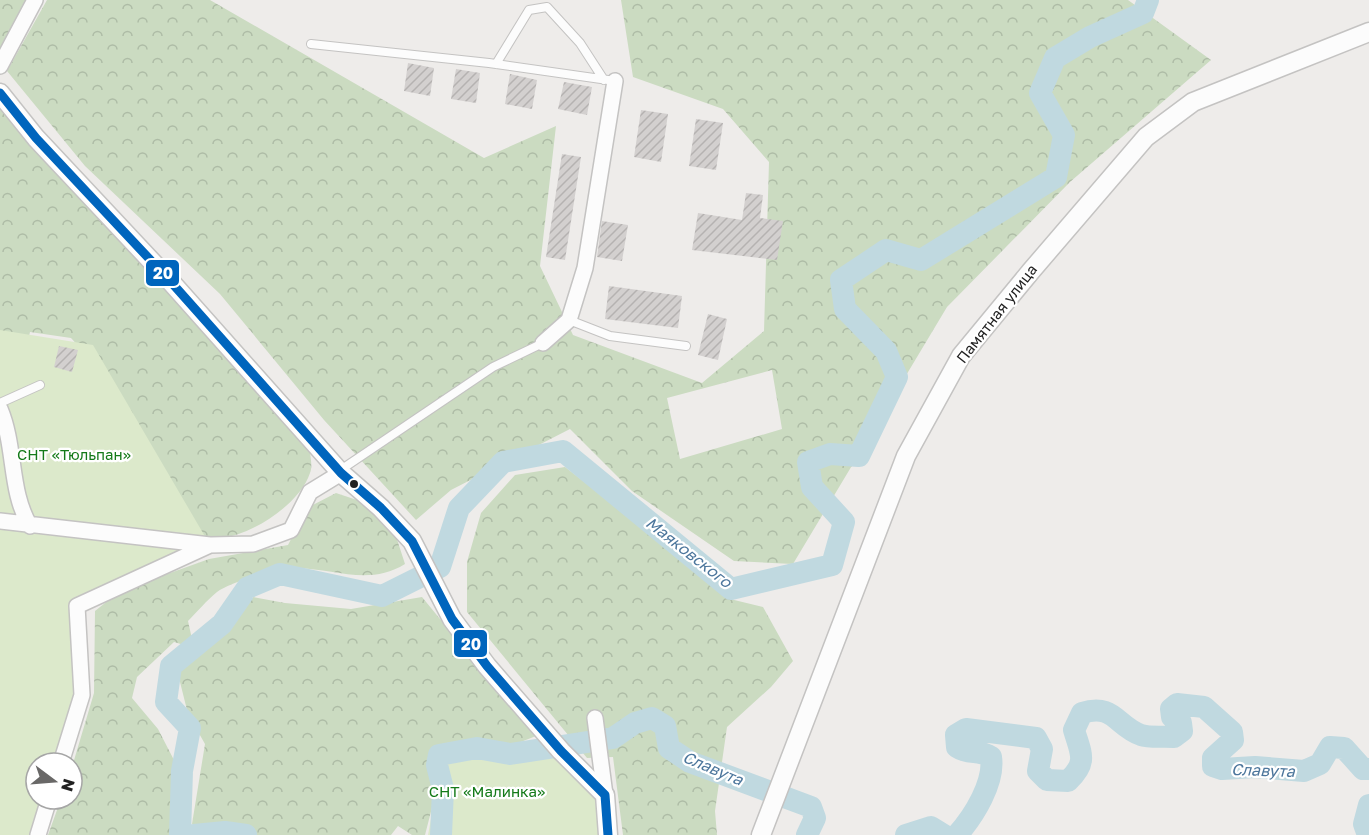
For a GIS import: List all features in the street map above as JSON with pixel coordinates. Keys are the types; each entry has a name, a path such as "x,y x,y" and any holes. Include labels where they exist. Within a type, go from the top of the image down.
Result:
{"street":[{"path":"0,66 35,0"},
{"name":"Памятная улица","path":"761,835 906,456 961,357 1030,270 1146,137 1193,102 1369,32"},
{"path":"543,343 570,320 585,268 609,80"},
{"path":"0,93 36,138 177,289 340,472 381,508 412,541 453,619 533,721 604,795"},
{"path":"0,409 9,431 13,468 23,514 30,526"},
{"path":"0,521 210,544 254,544 291,530 310,492 340,472"},
{"path":"65,751 82,695 77,606 210,544"},
{"path":"595,718 608,835"},
{"path":"38,835 45,811"}],"lane":[{"path":"496,64 529,10 547,7 580,43 609,80"},
{"path":"311,44 496,64 609,80"},
{"path":"570,320 610,336 686,346"},
{"path":"340,472 493,367 543,343"},
{"path":"0,403 40,385"}],"green space":[{"path":"0,0 29,0 0,52"},
{"path":"47,0 210,0 484,158 556,126 540,266 573,335 702,383 764,331 769,162 723,109 633,77 621,0 1128,0 1211,60 1070,182 947,307 793,564 734,561 632,491 570,429 451,490 416,520 324,420 220,294 85,166 7,71","holes":["772,370 782,429 680,459 667,398"]},
{"path":"0,107 194,318 310,450 311,470 305,485 285,507 273,516 259,525 232,536 187,537 81,349 71,338 30,332 17,387 0,392"},
{"name":"СНТ «Тюльпан»","path":"0,330 93,345 210,545 77,606 82,695 65,751 24,751 24,811 45,811 38,835 0,835"},
{"path":"565,467 638,523 726,598 763,607 793,661 771,687 727,727 715,811 717,835 623,835 613,757 587,758 467,612 467,562 481,513 515,475"},
{"path":"336,493 369,504 394,530 405,564 392,571 365,575 289,569 244,580 217,592 188,621 192,639 184,645 174,642 137,677 132,698 158,729 176,764 171,835 48,835 57,811 84,811 84,751 77,751 94,693 95,611 120,591 209,559 288,545 307,508"},
{"path":"253,597 285,603 351,609 422,597 536,736 513,745 453,747 431,757 436,792 425,835 412,835 398,826 391,835 253,835 226,827 192,824 205,744 188,714 177,670 215,643"},
{"name":"СНТ «Малинка»","path":"477,748 561,751 605,795 608,835 428,835 439,776 439,755"}],"building":[{"path":"408,63 434,68 430,96 404,91"},
{"path":"456,69 480,73 476,103 451,99"},
{"path":"510,74 537,80 532,109 505,104"},
{"path":"564,82 592,87 587,115 558,109"},
{"path":"641,110 668,114 661,162 634,157"},
{"path":"696,119 723,123 716,170 689,166"},
{"path":"562,154 581,157 565,260 546,257"},
{"path":"746,193 763,195 760,218 783,221 777,260 692,250 698,213 742,220"},
{"path":"602,221 628,225 622,261 597,257"},
{"path":"609,286 682,296 678,328 605,319"},
{"path":"708,314 727,319 718,360 698,355"},
{"path":"59,346 78,350 72,372 54,367"}],"waterway":[{"name":"Маяковского","path":"180,835 182,771 190,728 166,702 171,666 222,624 247,588 280,574 382,596 440,567 459,508 503,462 563,451 731,589 832,565 844,522 812,487 808,462 830,454 859,456 897,377 886,351 845,309 841,280 886,250 921,260 1056,177 1064,135 1040,93 1055,58 1090,37 1143,13 1148,0"},
{"name":"Славута","path":"957,835 982,798 990,777 991,767 991,757 957,747 956,735 966,729 1036,738 1042,749 1038,771 1047,780 1068,781 1081,763 1074,730 1082,713 1101,711 1108,713 1141,735 1174,737 1182,731 1181,723 1172,717 1171,709 1177,704 1204,707 1232,732 1233,740 1213,758 1213,766 1222,769 1255,767 1304,771 1320,764 1330,747 1344,748 1363,769 1369,769"},
{"name":"Славута","path":"441,835 443,789 437,765 439,755 477,748 510,754 613,738 635,723 652,718 665,726 669,748 690,762 811,807 815,818 807,835"},
{"name":"Славута","path":"1368,835 1364,824 1369,805"},
{"name":"Славута","path":"906,835 931,827 944,835"},
{"name":"Славута","path":"194,835 225,832 246,835"}],"transit line":[{"name":"20","path":"0,93 36,138 171,282 341,473 381,508 412,541 452,619 487,666 561,751 605,795 608,835"}]}
